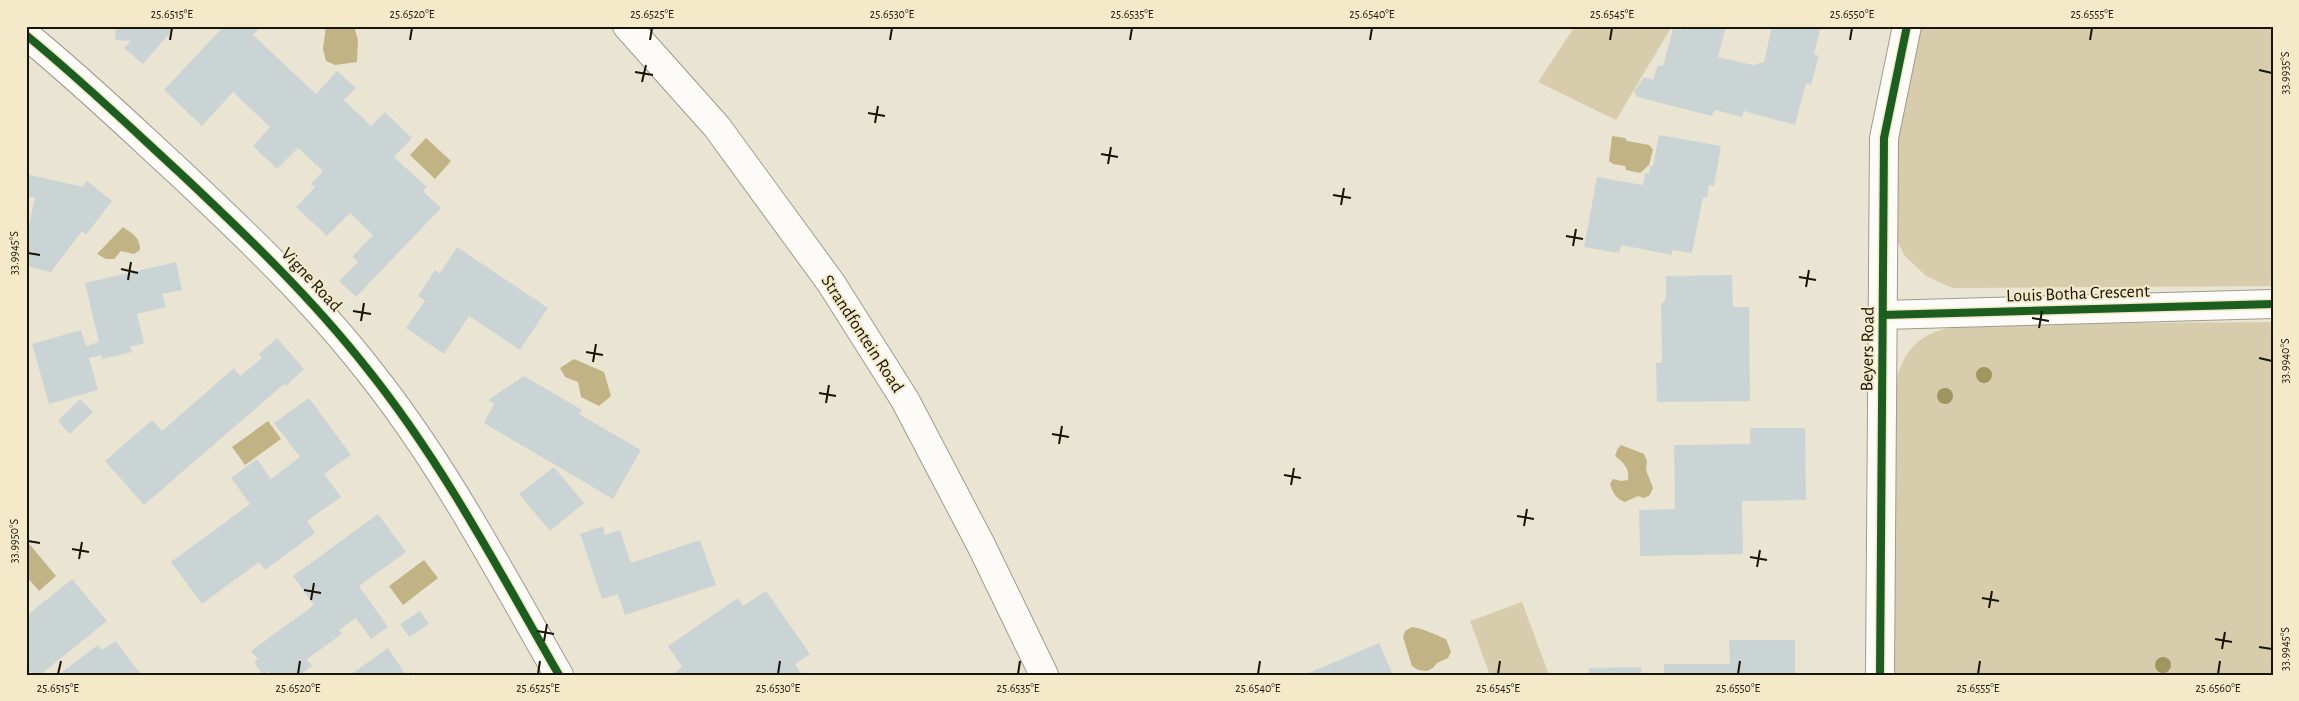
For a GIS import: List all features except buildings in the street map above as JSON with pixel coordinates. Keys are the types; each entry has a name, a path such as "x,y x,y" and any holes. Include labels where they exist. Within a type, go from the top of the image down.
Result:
{"street":[{"name":"Strandfontein Road","path":"627,26 717,128 831,284 905,400 981,545 1044,675"},
{"name":"Beyers Road","path":"1880,675 1884,138 1907,26"},
{"name":"Vigne Road","path":"26,35 71,72 265,254 323,314 371,372 447,479 558,675"},
{"name":"Louis Botha Crescent","path":"1883,315 2273,304"}],"shaded area":[{"path":"326,26 354,26 358,40 357,62 335,65 326,61 323,49"},
{"path":"1575,26 1672,26 1616,120 1538,82"},
{"path":"1920,26 2273,26 2273,286 1952,288 1926,276 1904,255 1884,213 1892,143"},
{"path":"1612,136 1649,145 1653,150 1649,165 1640,173 1626,170 1625,166 1613,164 1609,161"},
{"path":"426,138 451,161 435,179 410,155"},
{"path":"123,227 137,239 140,250 134,254 121,251 114,259 106,259 97,254"},
{"path":"2273,322 2273,675 1895,675 1893,400 1901,365 1908,352 1917,342 1942,330 1977,324"},
{"path":"574,359 604,372 611,396 599,406 581,397 578,382 565,377 560,368"},
{"path":"268,421 281,439 245,465 232,447"},
{"path":"1621,445 1644,454 1647,461 1646,470 1653,488 1650,495 1644,498 1638,496 1625,502 1614,493 1610,484 1613,479 1628,480 1626,467 1615,456"},
{"path":"26,540 56,576 39,591 26,576"},
{"path":"424,560 438,578 403,605 389,586"},
{"path":"1522,602 1549,675 1490,675 1470,621"},
{"path":"1412,627 1446,639 1451,652 1448,658 1437,663 1427,671 1418,670 1412,666 1403,637 1405,631"}],"cycle path":[{"path":"1880,675 1884,138 1907,26"},
{"path":"26,35 104,103 230,220 302,293 347,344 396,407 446,481 470,519 559,675"},
{"path":"1883,315 2273,304"}]}
